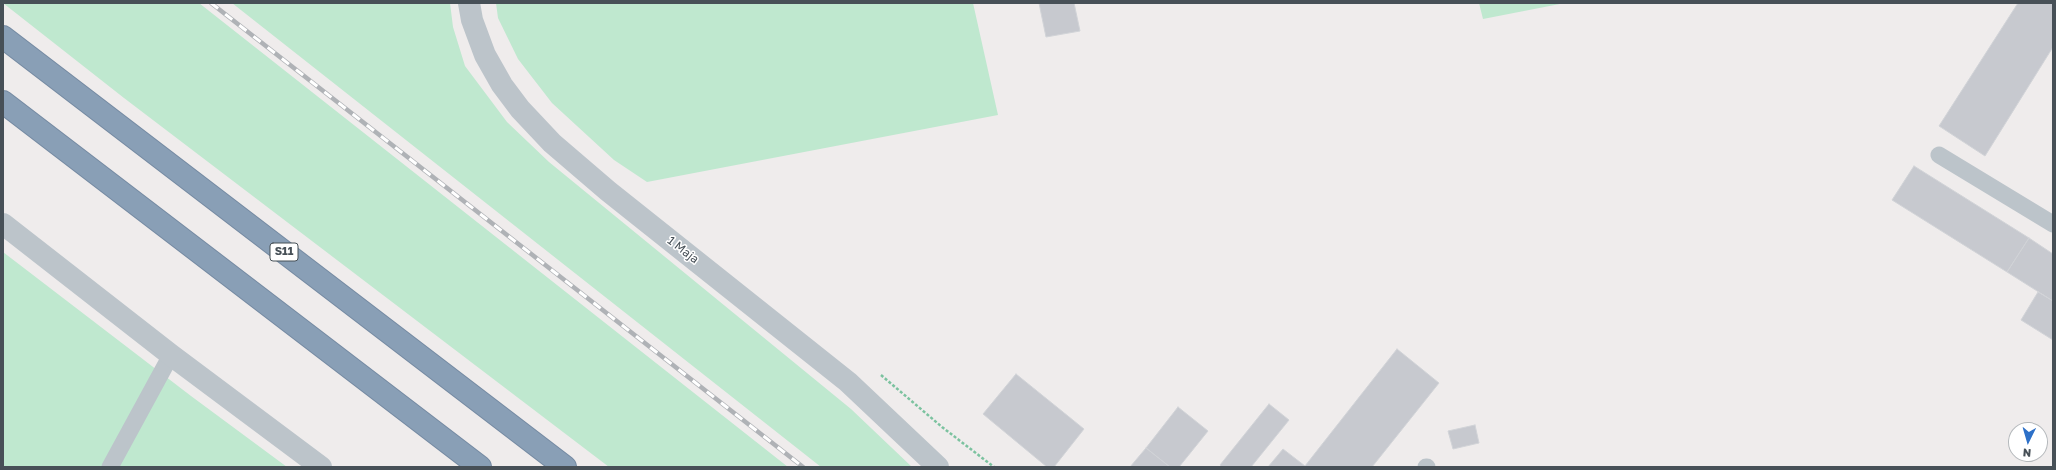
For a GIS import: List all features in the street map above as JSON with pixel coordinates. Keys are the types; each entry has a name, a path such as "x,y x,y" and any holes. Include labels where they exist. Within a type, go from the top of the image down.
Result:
{"highway":[{"name":"S11","path":"3,37 565,467"},
{"path":"3,102 480,467"}],"street":[{"name":"1 Maja","path":"469,3 472,20 485,55 502,85 520,109 552,143 608,191 848,382 938,467"},
{"path":"3,224 171,355 321,467"}],"lane":[{"path":"1939,156 2053,224"},
{"path":"110,467 171,355"}],"path":[{"path":"876,371 994,467"}],"green space":[{"path":"3,3 199,3 788,467 609,467 124,98"},
{"path":"232,3 450,3 453,27 465,66 507,122 549,162 851,409 912,467 821,467"},
{"path":"496,3 973,3 998,115 647,182 614,160 552,103 518,59 498,18"},
{"path":"1479,3 1565,3 1483,19"},
{"path":"3,252 191,396 287,467 3,467"}],"building":[{"path":"1039,3 1074,3 1080,31 1046,37"},
{"path":"2018,3 2053,3 2053,47 1985,156 1939,126"},
{"path":"1914,166 2029,238 2007,272 1892,200"},
{"path":"2029,238 2053,254 2053,301 2007,272"},
{"path":"2038,292 2053,301 2053,340 2021,320"},
{"path":"1397,349 1439,383 1372,467 1268,467 1283,449 1305,466"},
{"path":"1016,374 1084,429 1054,467 1047,467 983,414"},
{"path":"1269,404 1289,420 1251,467 1222,467 1220,465"},
{"path":"1178,407 1208,431 1179,467 1170,467 1146,448"},
{"path":"1475,425 1479,443 1453,449 1448,431"},
{"path":"1146,448 1170,467 1130,467"}],"railway":[{"path":"211,3 803,467"}]}
